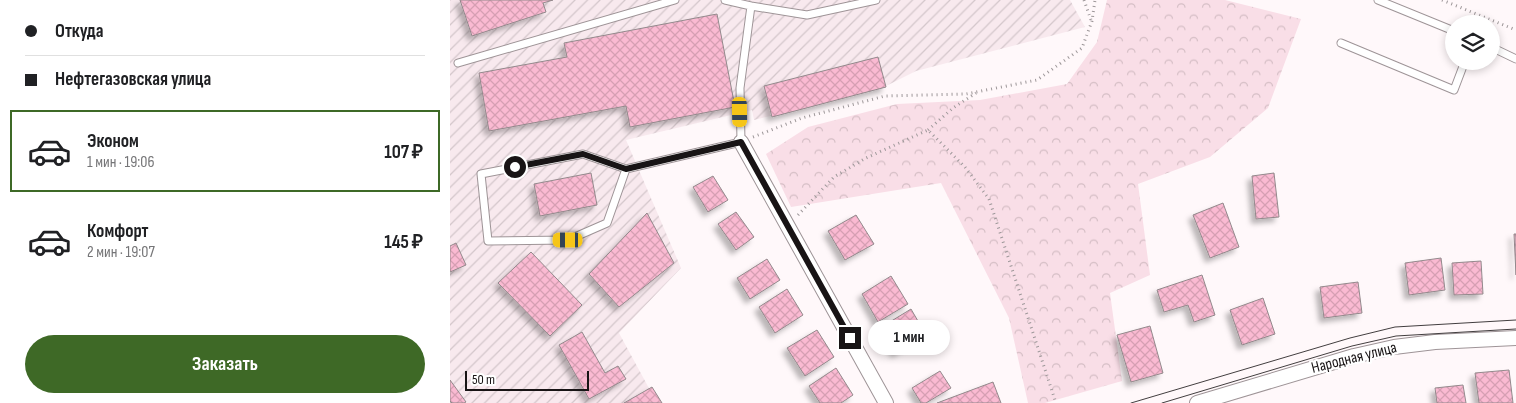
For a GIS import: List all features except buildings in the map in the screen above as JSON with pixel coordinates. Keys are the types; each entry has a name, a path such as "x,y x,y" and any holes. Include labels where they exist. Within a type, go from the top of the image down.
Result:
{"street":[{"path":"741,142 886,403"},
{"name":"Народная улица","path":"1197,403 1394,347 1436,342 1516,338"}],"lane":[{"path":"458,63 675,0"},
{"path":"726,0 807,15 876,0"},
{"path":"1378,0 1445,27"},
{"path":"626,169 607,223 568,240 488,241 481,174 583,154 626,169 741,142 740,88 751,6"},
{"path":"1341,43 1454,90 1462,70"},
{"path":"1500,51 1516,58"}],"path":[{"path":"1084,0 1092,21"},
{"path":"741,142 802,118 884,96 924,96 979,91 1037,80 1082,48 1092,21 1095,0"},
{"path":"1442,0 1516,30"},
{"path":"788,226 834,177 866,158 928,130 953,108 979,91"},
{"path":"928,130 965,167 989,199 1056,403"}],"shaded area":[{"path":"450,0 1070,0 1085,27 916,71 880,89 754,120 752,110 626,140 681,268 619,333 657,403 450,403"}],"green space":[{"path":"1107,0 1225,0 1301,19 1268,108 1210,157 1138,184 1150,275 1110,293 1122,381 1045,403 1028,403 1009,318 941,183 791,207 766,154 808,127 897,104 980,100 1067,84 1097,42"}],"tram line":[{"path":"1131,403 1350,338 1395,327 1516,320"},
{"path":"1162,403 1352,346 1396,336 1516,329"}],"route":[{"path":"515,167 583,154 626,169 741,142 850,338"}]}
